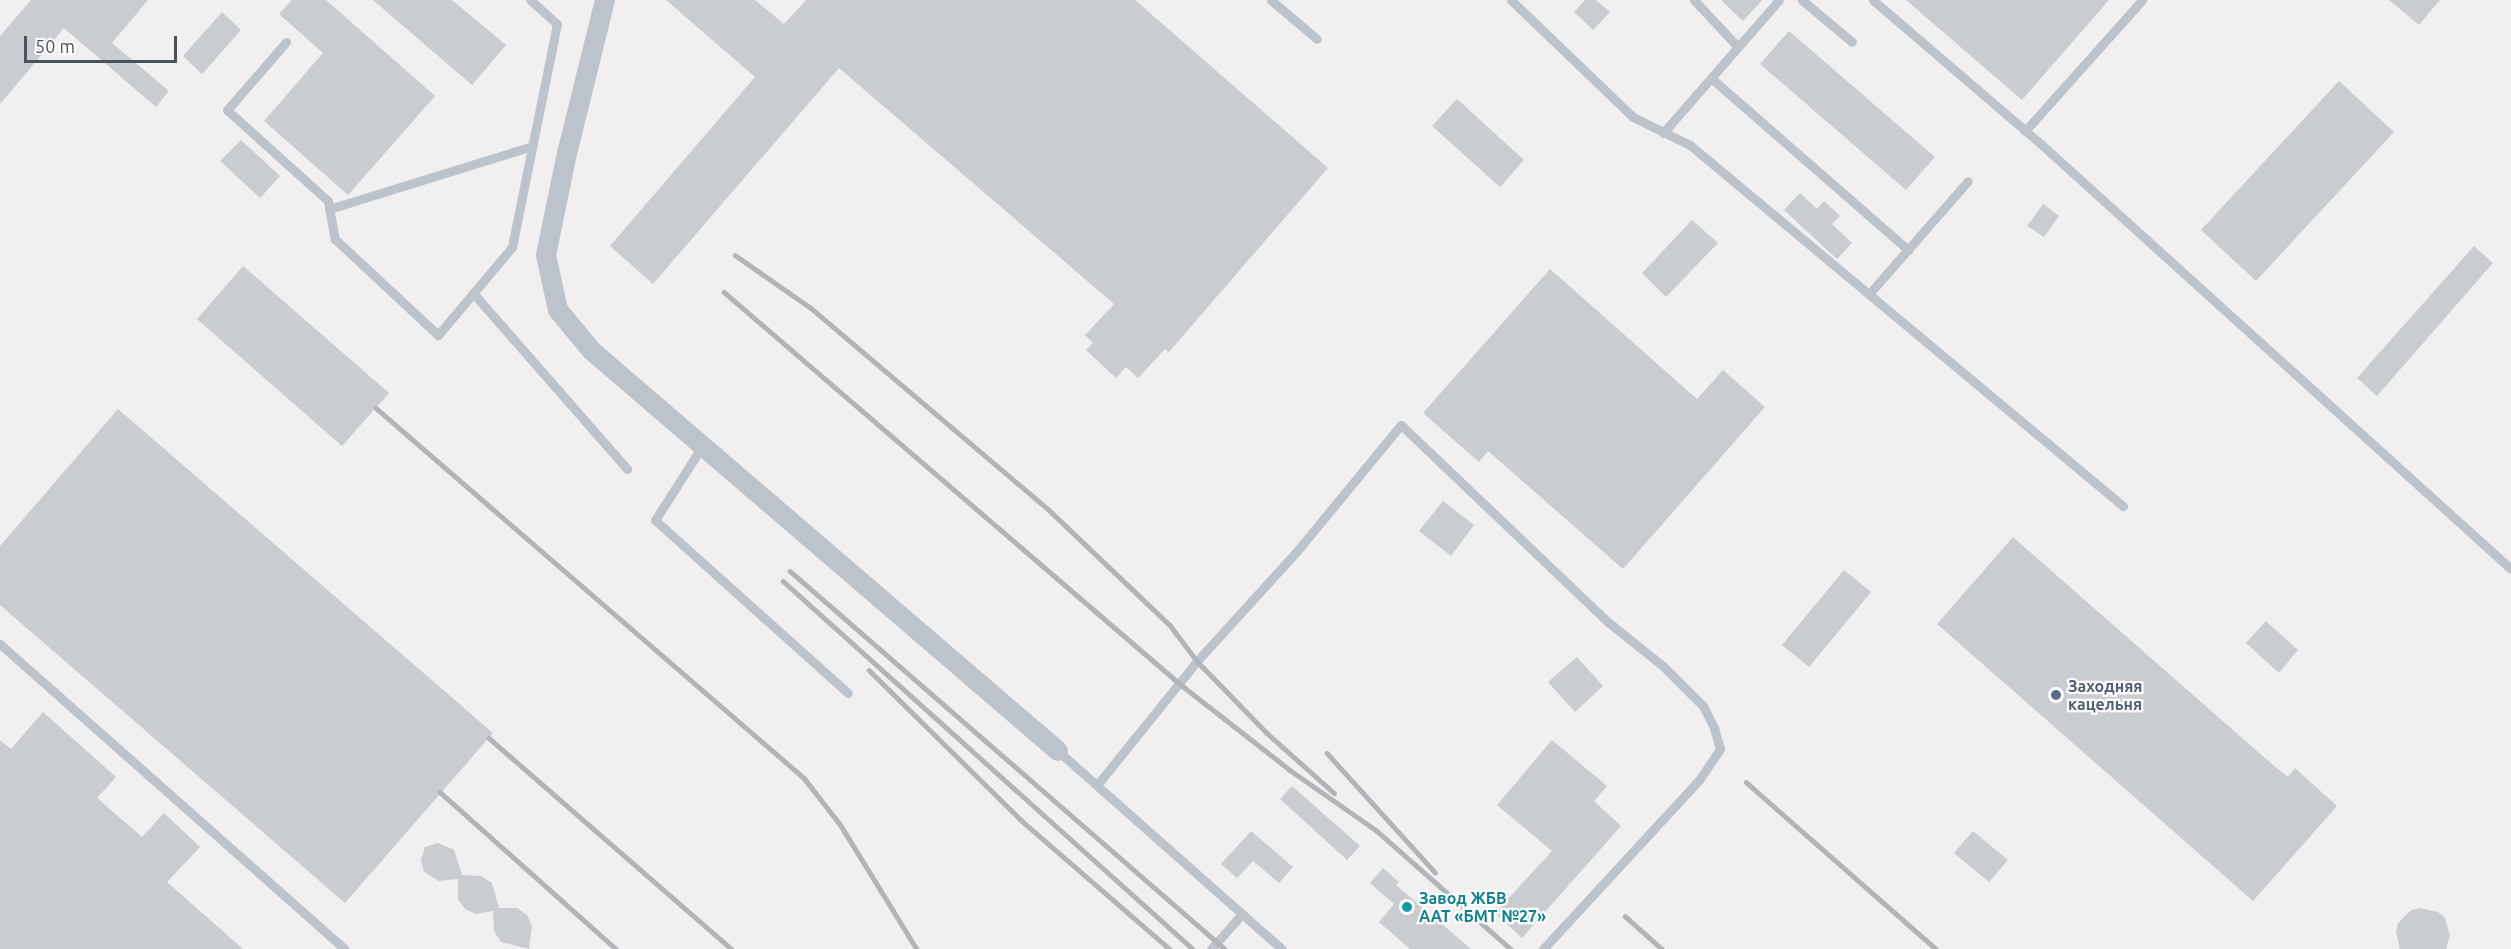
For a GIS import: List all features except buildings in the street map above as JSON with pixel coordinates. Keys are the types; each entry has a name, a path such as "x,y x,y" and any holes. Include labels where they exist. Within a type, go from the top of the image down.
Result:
{"street":[{"path":"605,0 567,153 546,255 558,310 592,351 1058,751"}],"lane":[{"path":"285,42 227,110 328,201 335,239 438,335 512,247 557,24 530,0"},
{"path":"1271,0 1317,39"},
{"path":"1511,0 1633,117 1690,144 2123,506"},
{"path":"1694,0 1738,47"},
{"path":"1663,133 1779,0"},
{"path":"1802,0 1852,42"},
{"path":"1873,0 2025,131 2511,569"},
{"path":"2025,131 2142,0"},
{"path":"1711,78 1908,250"},
{"path":"329,209 532,146"},
{"path":"1869,294 1968,181"},
{"path":"473,293 627,469"},
{"path":"1097,785 1197,661 1297,551 1401,425 1608,622 1663,666 1703,705 1714,728 1720,749 1699,780 1543,949"},
{"path":"703,445 655,520 848,693"},
{"path":"0,644 345,949"},
{"path":"1058,751 1282,949"},
{"path":"1211,949 1242,914"}],"railway":[{"path":"735,255 811,308 1048,509 1170,625 1197,661 1267,733 1334,793"},
{"path":"724,292 1180,684 1290,770 1377,831 1511,949"},
{"path":"376,408 804,778 840,824 917,949"},
{"path":"790,571 1225,949"},
{"path":"783,581 1193,949"},
{"path":"869,670 1022,821 1170,949"},
{"path":"489,738 732,949"},
{"path":"1327,753 1435,872"},
{"path":"1746,782 1936,949"},
{"path":"440,792 616,949"},
{"path":"1625,916 1662,949"}],"place":[{"name":"Заходняя кацельня","path":"2056,695"},
{"name":"Завод ЖБВ ААТ «БМТ №27»","path":"1407,907"}]}
